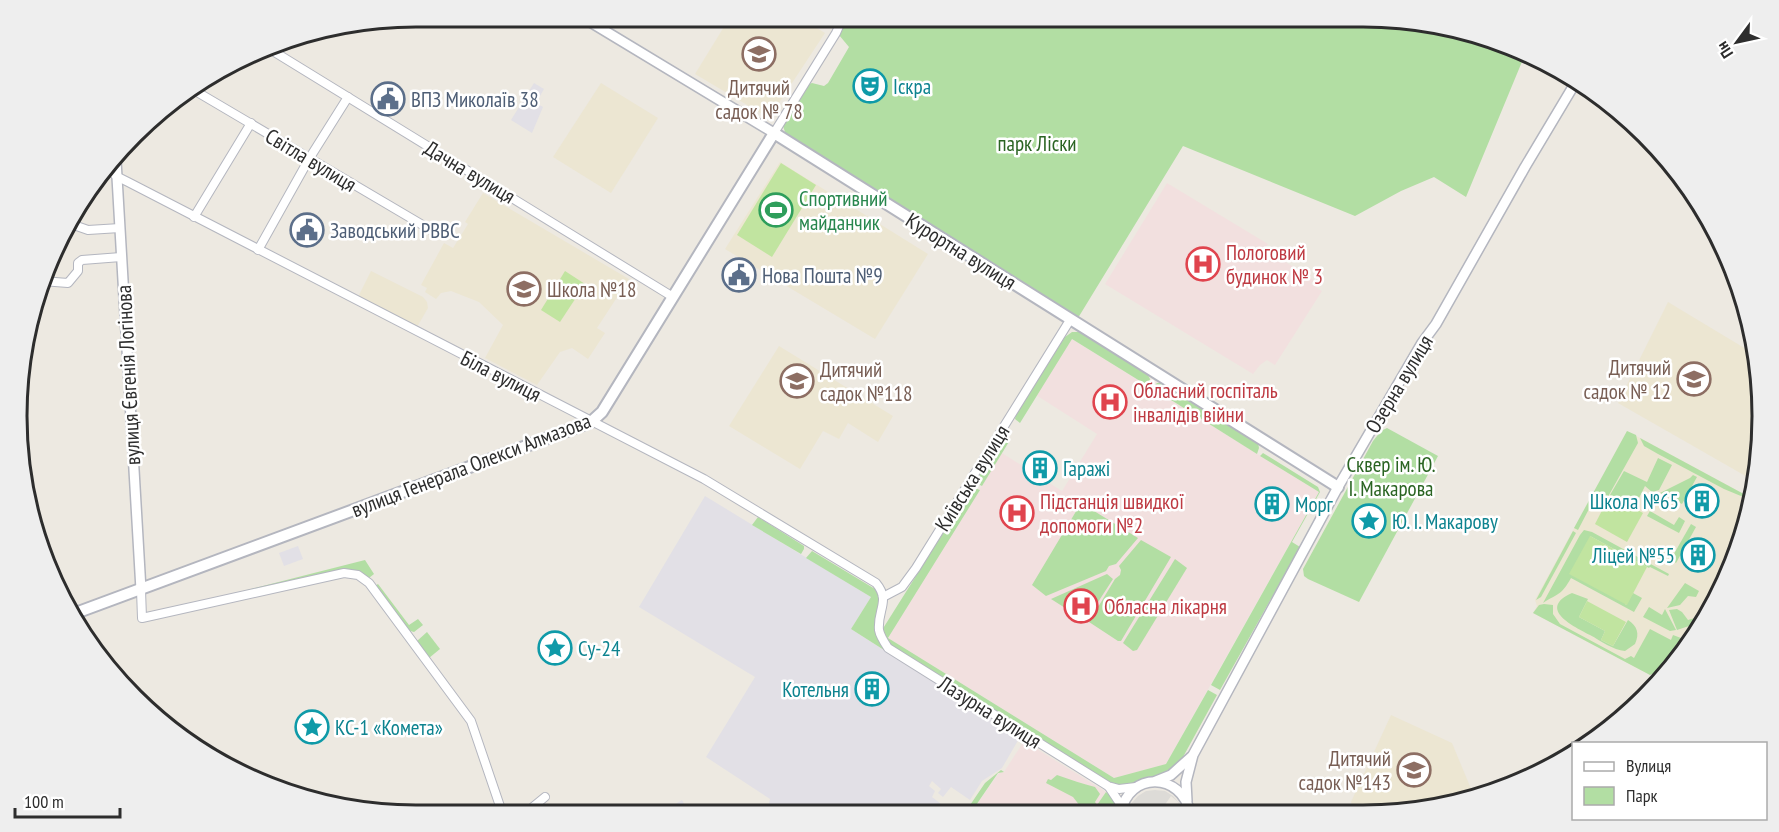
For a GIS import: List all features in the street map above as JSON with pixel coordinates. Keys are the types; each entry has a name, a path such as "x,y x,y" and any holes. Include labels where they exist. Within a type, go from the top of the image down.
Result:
{"main road":[{"name":"вулиця Генерала Олекси Алмазова","path":"80,612 591,422 602,412 774,133"},
{"name":"Курортна вулиця","path":"774,133 1338,487"}],"street":[{"name":"Курортна вулиця","path":"600,27 774,133"},
{"name":"вулиця Генерала Олекси Алмазова","path":"774,133 838,27"},
{"name":"Дачна вулиця","path":"277,53 673,297"},
{"name":"Озерна вулиця","path":"1188,805 1186,782 1193,755 1338,487 1422,343 1436,324 1572,88"},
{"name":"Світла вулиця","path":"200,93 431,230"},
{"path":"258,250 309,159 348,97"},
{"path":"194,217 251,123"},
{"name":"вулиця Євгенія Логінова","path":"116,169 141,590"},
{"name":"Біла вулиця","path":"113,173 194,217 704,479 876,583 883,591 883,597"},
{"path":"76,226 88,230 120,228"},
{"path":"52,281 68,283 78,271 78,264 82,260 121,257"},
{"name":"Київська вулиця","path":"883,597 902,587 916,568 1070,320"},
{"path":"141,590 142,618 344,573 358,575 369,583 471,721 500,805"},
{"name":"Лазурна вулиця","path":"883,597 879,632 888,648 1108,786"},
{"name":"Озерна вулиця","path":"1137,787 1171,775 1193,755"},
{"path":"1153,782 1170,785 1180,791 1187,801"},
{"path":"1108,786 1119,789 1137,787"},
{"path":"1108,786 1120,805"},
{"path":"1123,805 1126,797 1137,787"},
{"path":"535,805 545,797"}],"shaded area":[{"name":"Дитячий садок № 78","path":"724,27 815,27 825,33 769,118 695,74"},
{"path":"534,83 544,89 536,103 543,107 532,133 511,120"},
{"path":"601,83 658,118 611,193 553,157"},
{"path":"780,162 928,254 875,339 725,249"},
{"name":"Пологовий будинок № 3","path":"1167,183 1268,244 1265,249 1314,280 1311,284 1322,291 1275,365 1267,360 1253,374 1105,284"},
{"name":"Школа №18","path":"483,193 629,279 597,328 605,333 588,359 572,348 560,352 537,385 485,358 503,325 479,302 451,291 441,293 436,299 425,292 427,288 421,285 444,243 453,248 468,224 465,222"},
{"path":"371,271 423,297 428,308 417,327 358,297"},
{"name":"Дитячий садок № 12","path":"1668,302 1746,349 1752,416 1747,477 1618,403"},
{"name":"Обласна лікарня","path":"1072,339 1319,492 1166,764 1114,778 888,638 1002,453 1062,491 1097,434 1036,395"},
{"name":"Дитячий садок №118","path":"779,346 893,416 878,442 848,423 839,439 823,431 800,469 729,426"},
{"path":"1627,431 1744,494 1731,541 1712,588 1672,653 1654,673 1650,675 1533,613 1537,606 1535,600"},
{"path":"705,496 871,597 851,629 1020,737 1002,768 982,781 970,800 951,787 943,797 938,793 941,789 932,781 929,786 935,791 932,797 942,805 769,805 770,799 706,757 755,677 639,607"},
{"path":"298,546 303,559 284,566 279,553"},
{"name":"Дитячий садок №143","path":"1391,715 1452,743 1471,790 1414,802 1352,805 1351,802"},
{"path":"1024,741 1106,792 1097,805 976,805 999,773 1004,772"},
{"path":"1146,791 1165,791 1173,796 1180,805 1171,796 1165,805 1136,805 1133,803 1131,805"},
{"path":"682,800 685,805 674,805"}],"green space":[{"name":"парк Ліски","path":"843,27 1363,27 1439,34 1464,40 1522,61 1466,197 1434,177 1401,191 1355,216 1183,146 1078,318 786,135 783,126 809,84 824,86 828,83 849,47 839,35"},
{"name":"Спортивний майданчик","path":"781,163 816,185 772,257 737,235"},
{"path":"565,271 585,284 560,322 541,310"},
{"path":"1072,332 1081,332 1147,373 1150,379 1148,386 1072,339 1020,423 1015,419 1016,413 1065,337"},
{"path":"1157,383 1162,383 1258,443 1257,454 1152,388"},
{"name":"Сквер ім. Ю. І. Макарова","path":"1387,428 1438,456 1359,602 1308,579 1304,576 1303,569 1373,441 1381,431"},
{"path":"1627,431 1636,435 1638,443 1600,511 1590,507 1578,530 1574,528"},
{"path":"1002,438 1010,440 982,486 978,484 978,478"},
{"path":"1640,438 1744,494 1744,497 1724,489 1644,446"},
{"path":"1263,453 1318,487 1320,492 1292,542 1300,547 1220,690 1211,685 1319,492 1260,456"},
{"path":"1658,458 1672,465 1659,490 1652,492 1645,486 1638,500 1626,504 1610,495 1624,471 1647,482"},
{"path":"1693,475 1697,477 1682,504 1660,493 1690,478"},
{"path":"972,487 980,490 888,638 1114,778 1166,764 1208,690 1217,695 1183,757 1169,772 1126,785 1110,783 888,645 882,630"},
{"path":"1610,495 1643,513 1627,542 1595,524"},
{"path":"1081,503 1138,538 1116,564 1109,566 1106,571 1046,596 1032,585"},
{"path":"1650,511 1674,525 1679,517 1685,521 1679,533 1647,516"},
{"path":"758,517 804,546 801,554 752,525"},
{"path":"1691,524 1696,527 1676,563 1671,559"},
{"path":"1584,530 1592,532 1669,574 1668,576 1649,568 1590,536 1626,605 1633,593 1642,598 1634,612 1571,578 1562,591 1543,603"},
{"path":"1573,531 1576,533 1541,597 1536,600"},
{"path":"1590,536 1647,567 1627,605 1569,574"},
{"path":"1141,540 1171,557 1121,641 1118,641 1089,622 1115,579 1120,575 1119,566"},
{"path":"812,551 875,589 881,598 876,632 884,650 851,629 871,597 806,558"},
{"path":"1175,559 1187,568 1137,650 1133,651 1123,643"},
{"path":"365,560 374,574 369,578 360,572 344,570 224,596"},
{"path":"1107,574 1113,579 1089,616 1084,614 1081,618 1051,599"},
{"path":"1685,583 1699,591 1696,597 1688,596 1680,605 1667,608"},
{"path":"378,584 409,625 418,619 423,625 414,632 407,630 375,586"},
{"path":"1572,593 1588,599 1579,617 1605,631 1601,640 1613,646 1628,620 1637,630 1635,644 1625,651 1616,649 1568,622 1558,611 1558,605 1562,599"},
{"path":"1587,601 1626,622 1613,646 1601,640 1605,631 1579,617"},
{"path":"1539,605 1553,605 1553,614 1560,624 1625,659 1631,656 1634,658 1650,629 1671,640 1673,635 1681,638 1672,653 1650,675 1533,613"},
{"path":"1649,607 1662,615 1665,609 1676,630 1670,631 1643,617"},
{"path":"1677,609 1688,620 1695,618 1690,626 1677,630 1669,610"},
{"path":"427,632 440,649 429,658 417,641"},
{"path":"1001,770 1004,772 998,773 976,805 970,805 985,783"},
{"path":"1057,775 1095,787 1100,794 1095,802 1097,805 1079,805 1073,797 1046,783 1048,779 1051,780"},
{"path":"1106,792 1114,799 1116,805 1097,805"}],"place":[{"name":"Дитячий садок № 78","path":"759,54"},
{"name":"Іскра","path":"870,86"},
{"name":"ВПЗ Миколаїв 38","path":"388,99"},
{"name":"Спортивний майданчик","path":"776,210"},
{"name":"Заводський РВВС","path":"307,230"},
{"name":"Пологовий будинок № 3","path":"1203,264"},
{"name":"Нова Пошта №9","path":"739,275"},
{"name":"Школа №18","path":"524,289"},
{"name":"Дитячий садок № 12","path":"1694,379"},
{"name":"Дитячий садок №118","path":"797,381"},
{"name":"Обласний госпіталь інвалідів війни","path":"1110,402"},
{"name":"Гаражі","path":"1040,468"},
{"name":"Школа №65","path":"1702,501"},
{"name":"Морг","path":"1272,504"},
{"name":"Підстанція швидкої допомоги №2","path":"1017,513"},
{"name":"Ю. І. Макарову","path":"1369,521"},
{"name":"Ліцей №55","path":"1698,555"},
{"name":"Обласна лікарня","path":"1081,606"},
{"name":"Су-24","path":"555,648"},
{"name":"Котельня","path":"872,689"},
{"name":"КС-1 «Комета»","path":"312,727"},
{"name":"Дитячий садок №143","path":"1414,770"}]}
